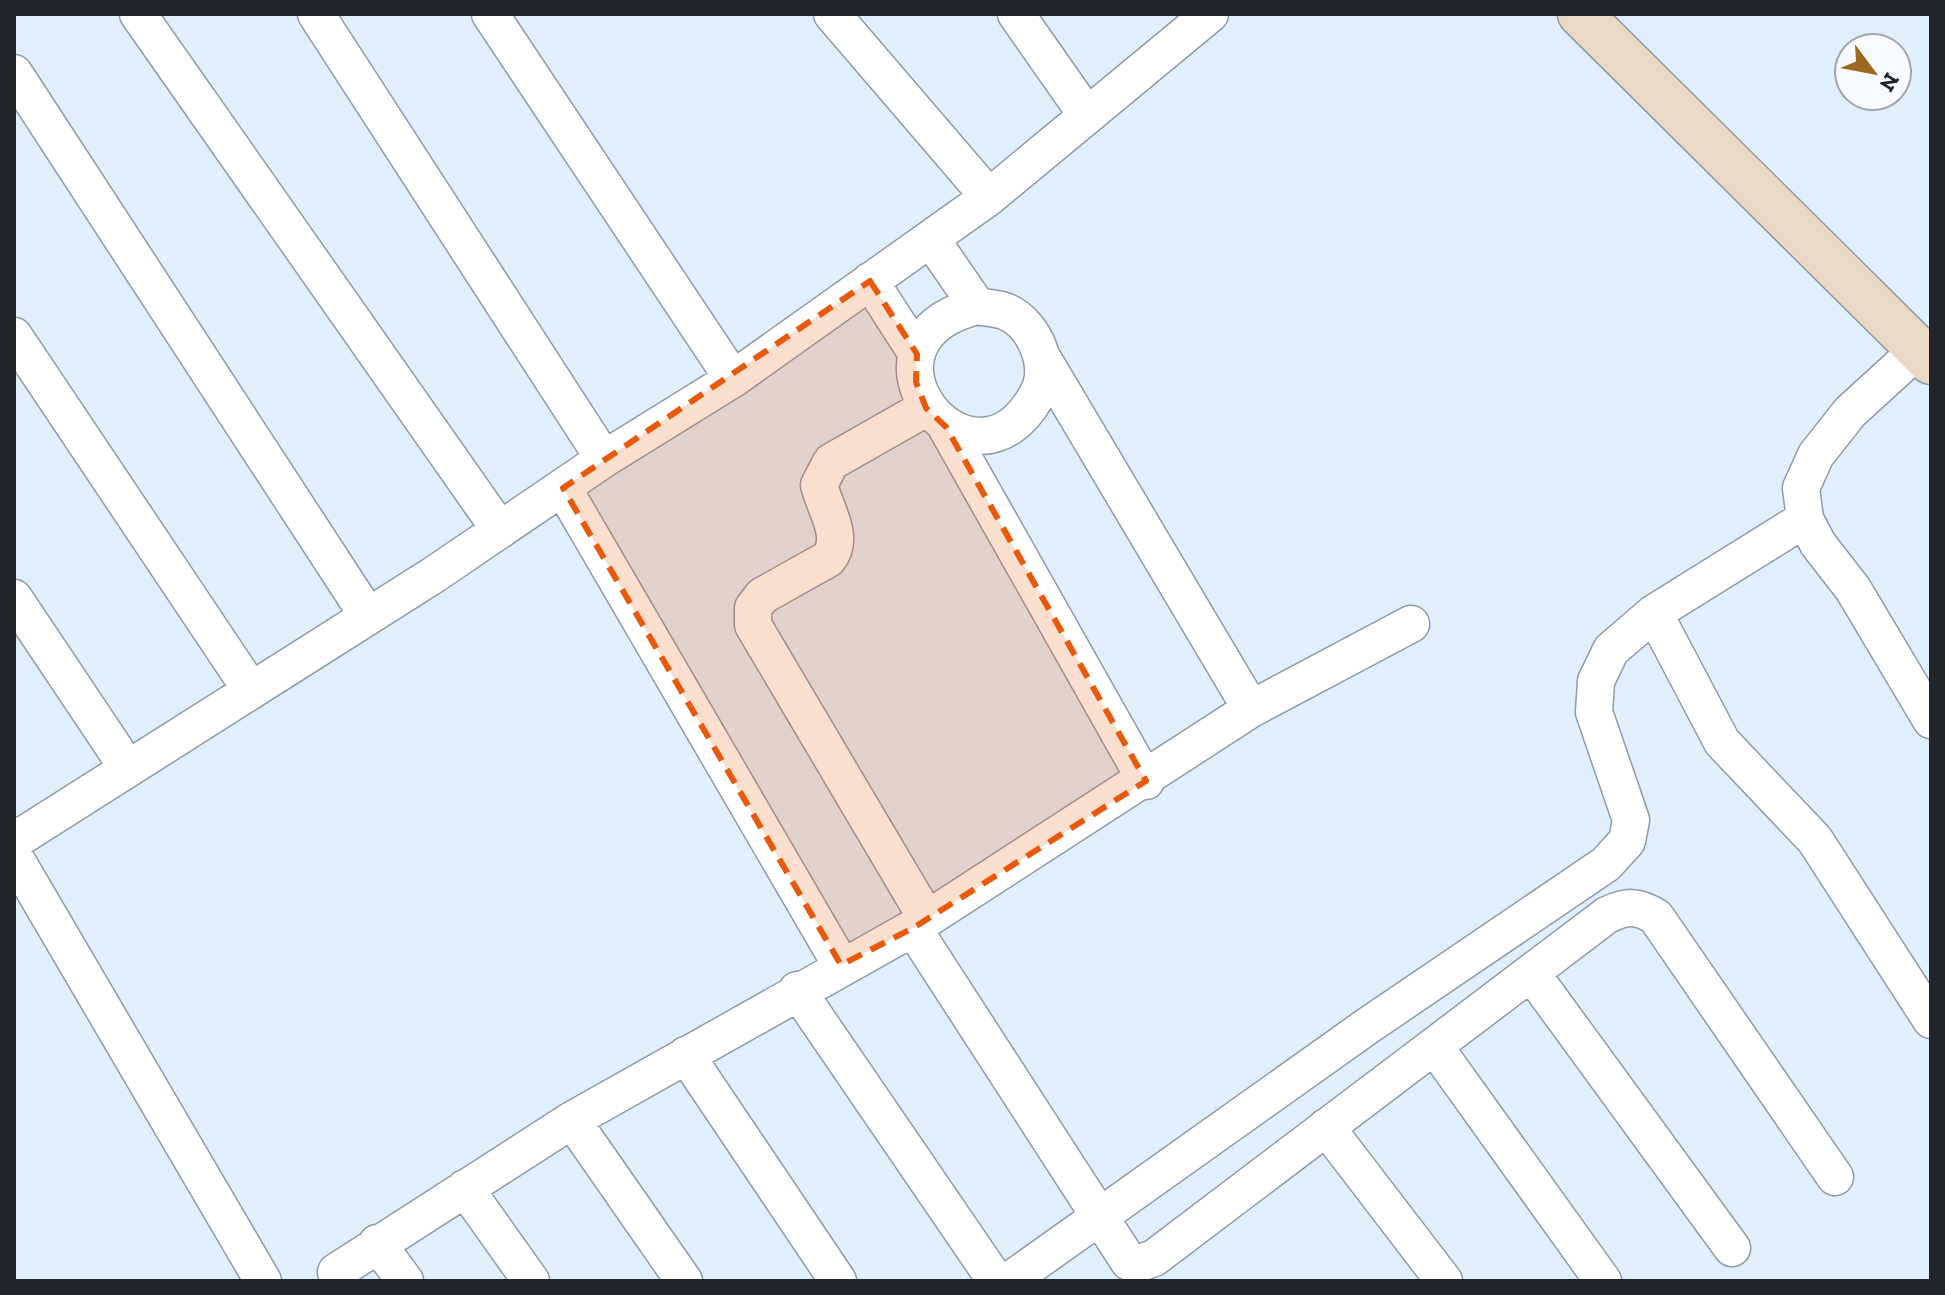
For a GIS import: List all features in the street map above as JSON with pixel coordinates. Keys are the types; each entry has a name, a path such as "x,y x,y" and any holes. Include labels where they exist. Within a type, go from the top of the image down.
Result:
{"main road":[{"path":"1580,14 1925,356"}],"street":[{"path":"138,14 500,530"},
{"path":"316,14 604,459"},
{"path":"490,14 733,379"},
{"path":"832,14 989,197"},
{"path":"1016,14 1086,114"},
{"path":"14,841 368,616 604,459 733,379 989,197 1210,14"},
{"path":"14,73 368,616"},
{"path":"931,239 977,306"},
{"path":"870,281 917,354"},
{"path":"1146,781 916,382 917,354 929,330 950,313 977,306 1007,312 1030,331 1043,359 1251,709"},
{"path":"14,336 251,690"},
{"path":"1925,356 1850,412 1816,455 1801,488 1805,519 1818,544 1853,589 1931,720"},
{"path":"1043,359 1041,389 1027,414 1003,431 974,435 936,417 831,462 819,485 837,538 836,549 828,559 762,596 753,608 753,625 920,923 1099,1218 1129,1262 1140,1263 1154,1258 1607,915 1628,906 1644,909 1656,917 1835,1177"},
{"path":"563,488 841,965"},
{"path":"1009,1281 1366,1027 1606,864 1627,841 1631,820 1594,712 1596,681 1611,650 1654,613 1805,519"},
{"path":"14,598 127,767"},
{"path":"1654,613 1722,742 1815,840 1931,1020"},
{"path":"336,1272 572,1120 920,923 1146,781 1251,709 1411,624"},
{"path":"14,856 263,1281"},
{"path":"1532,974 1732,1248"},
{"path":"797,990 996,1281"},
{"path":"1435,1047 1603,1281"},
{"path":"686,1055 838,1281"},
{"path":"572,1120 684,1281"},
{"path":"1326,1127 1444,1281"},
{"path":"465,1188 531,1281"},
{"path":"377,1243 405,1281"}],"highlighted area":[{"path":"870,281 917,354 916,382 926,408 946,427 1146,781 913,928 841,965 563,488"}]}
